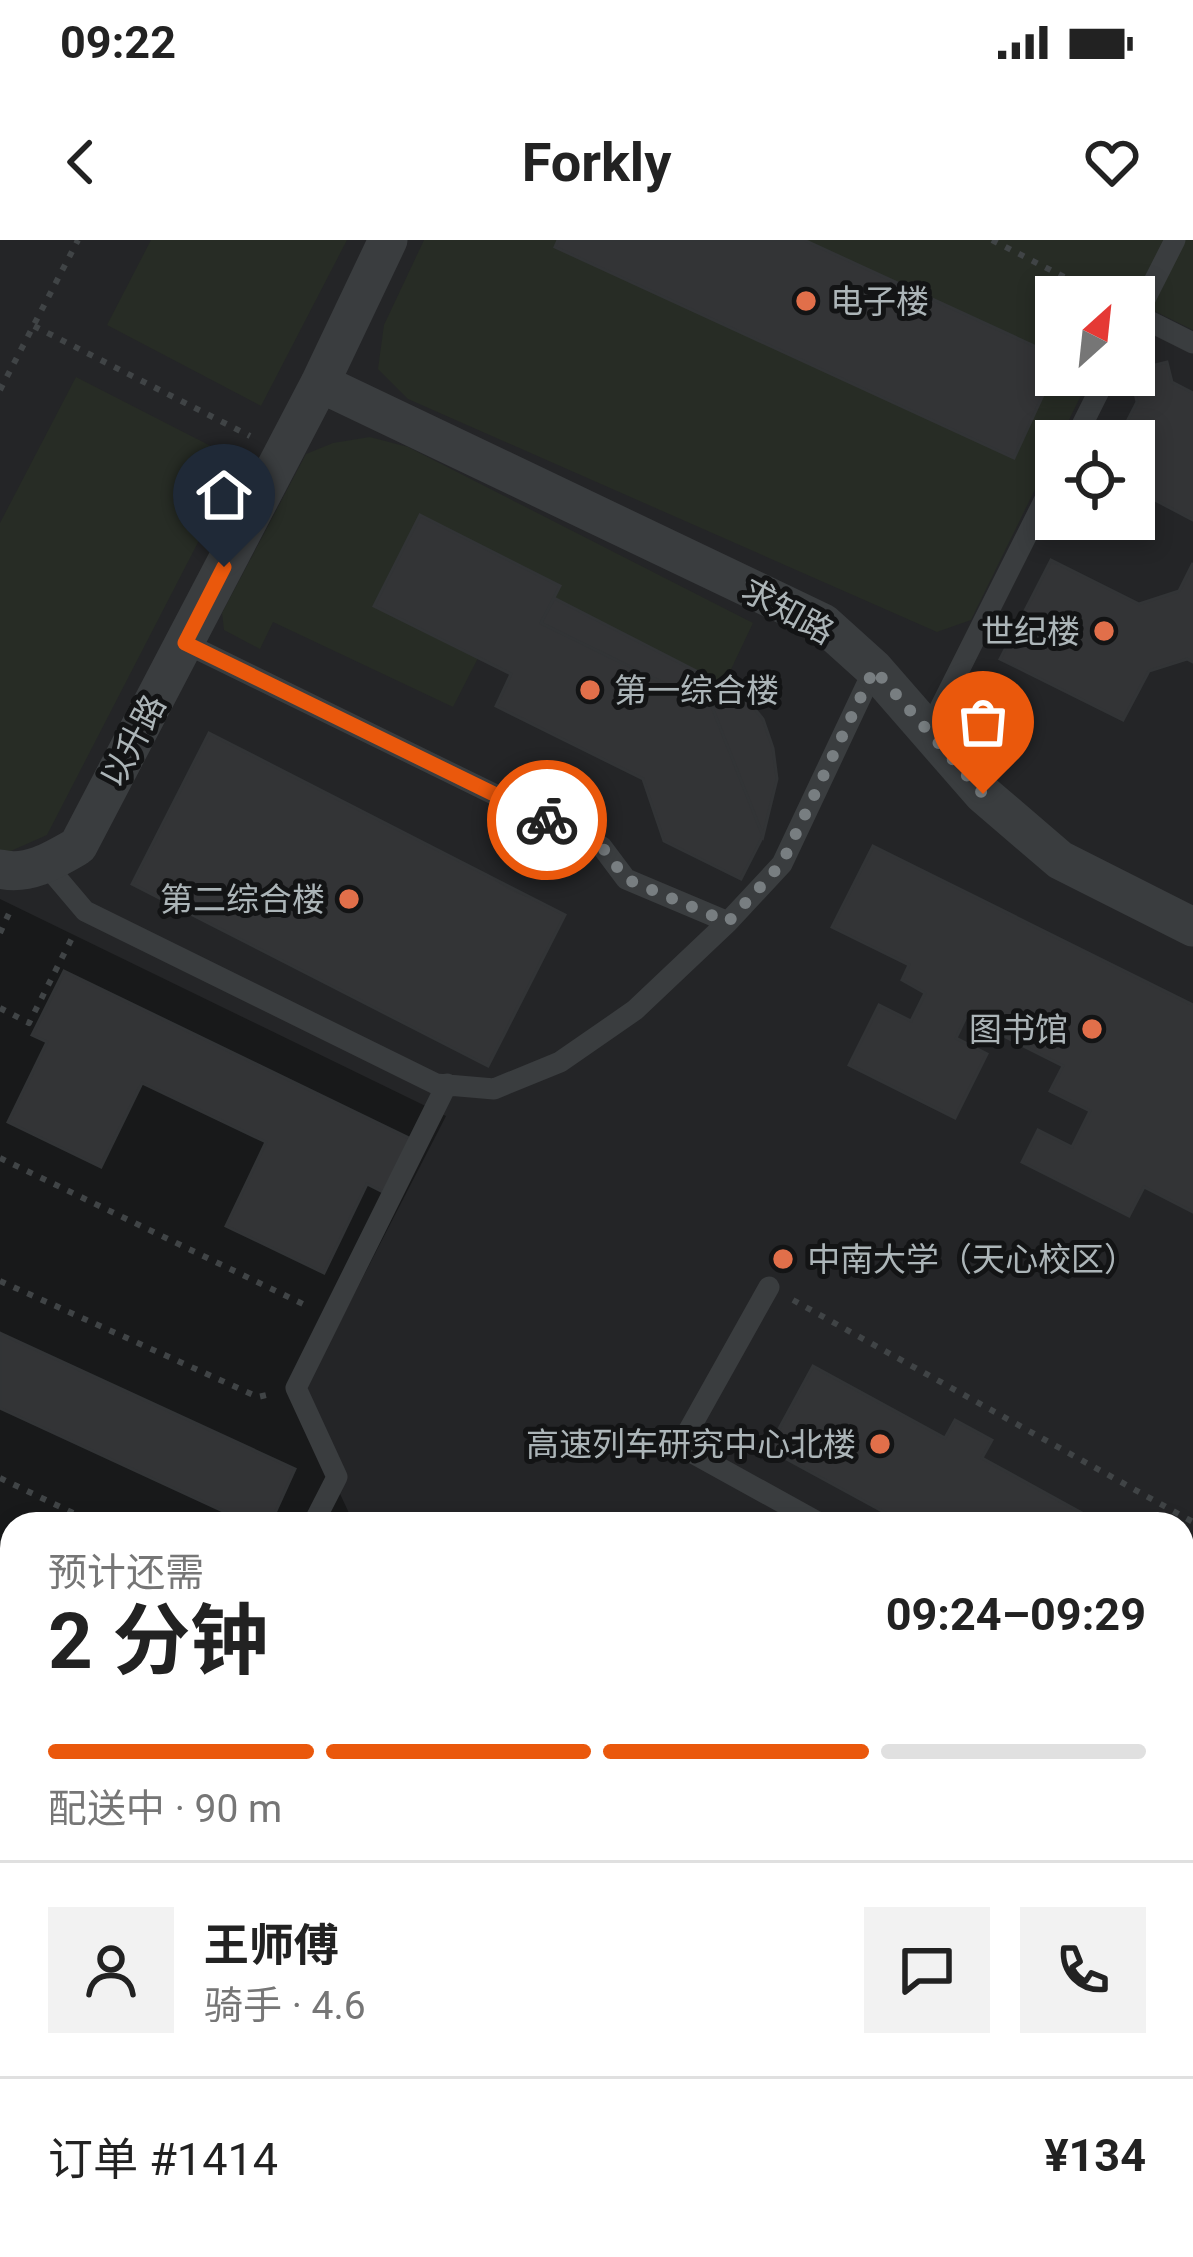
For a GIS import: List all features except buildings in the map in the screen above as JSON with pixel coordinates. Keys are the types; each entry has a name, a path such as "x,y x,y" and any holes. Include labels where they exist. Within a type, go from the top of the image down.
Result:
{"street":[{"name":"以升路","path":"46,865 78,846 320,383 388,240"},
{"name":"求知路","path":"320,383 823,623 874,669 983,794 1060,860 1193,927"},
{"path":"0,869 46,865"}],"lane":[{"path":"1155,280 1175,240"},
{"path":"1155,326 1193,343"},
{"path":"929,730 1035,519"},
{"path":"185,643 602,847 626,879 728,922"},
{"path":"46,865 85,911 436,1084 494,1089 560,1062 635,1010 782,863 874,669"},
{"path":"319,1512 337,1477 296,1388 447,1084"},
{"path":"769,1287 680,1446 799,1512"}],"path":[{"path":"0,390 78,240"},
{"path":"992,240 1061,276"},
{"path":"34,326 283,453"},
{"path":"0,933 8,915"},
{"path":"1,1011 29,1023 68,946"},
{"path":"0,1158 331,1317"},
{"path":"0,1281 258,1397 296,1388"},
{"path":"769,1287 1175,1512"},
{"path":"0,1478 71,1512"}],"shaded area":[{"name":"中南大学（天心校区）","path":"0,240 1193,240 1193,1512 348,1512 298,1403 446,1116 0,899"},
{"path":"151,240 347,240 261,406 107,325"},
{"path":"424,240 1193,240 1193,330 1155,311 1155,276 1035,276 1035,396 1081,396 1069,420 1035,420 1035,489 971,620 937,632 408,399 378,369 384,325"},
{"path":"76,377 240,461 47,835 4,854 0,852 0,523"},
{"path":"370,437 408,447 753,623 724,684 554,598 559,585 420,516 478,658 453,707 273,622 260,649 224,630 222,613 306,454 333,443"}],"way so far":[{"path":"547,820 602,847 626,879 728,922 782,863 874,669 983,794"}],"place":[{"name":"电子楼","path":"806,301"},
{"name":"世纪楼","path":"1104,631"},
{"name":"第一综合楼","path":"590,690"},
{"name":"第二综合楼","path":"349,899"},
{"name":"图书馆","path":"1092,1029"},
{"name":"中南大学（天心校区）","path":"783,1259"},
{"name":"高速列车研究中心北楼","path":"880,1444"}],"route":[{"path":"224,567 185,643 547,820"}]}
